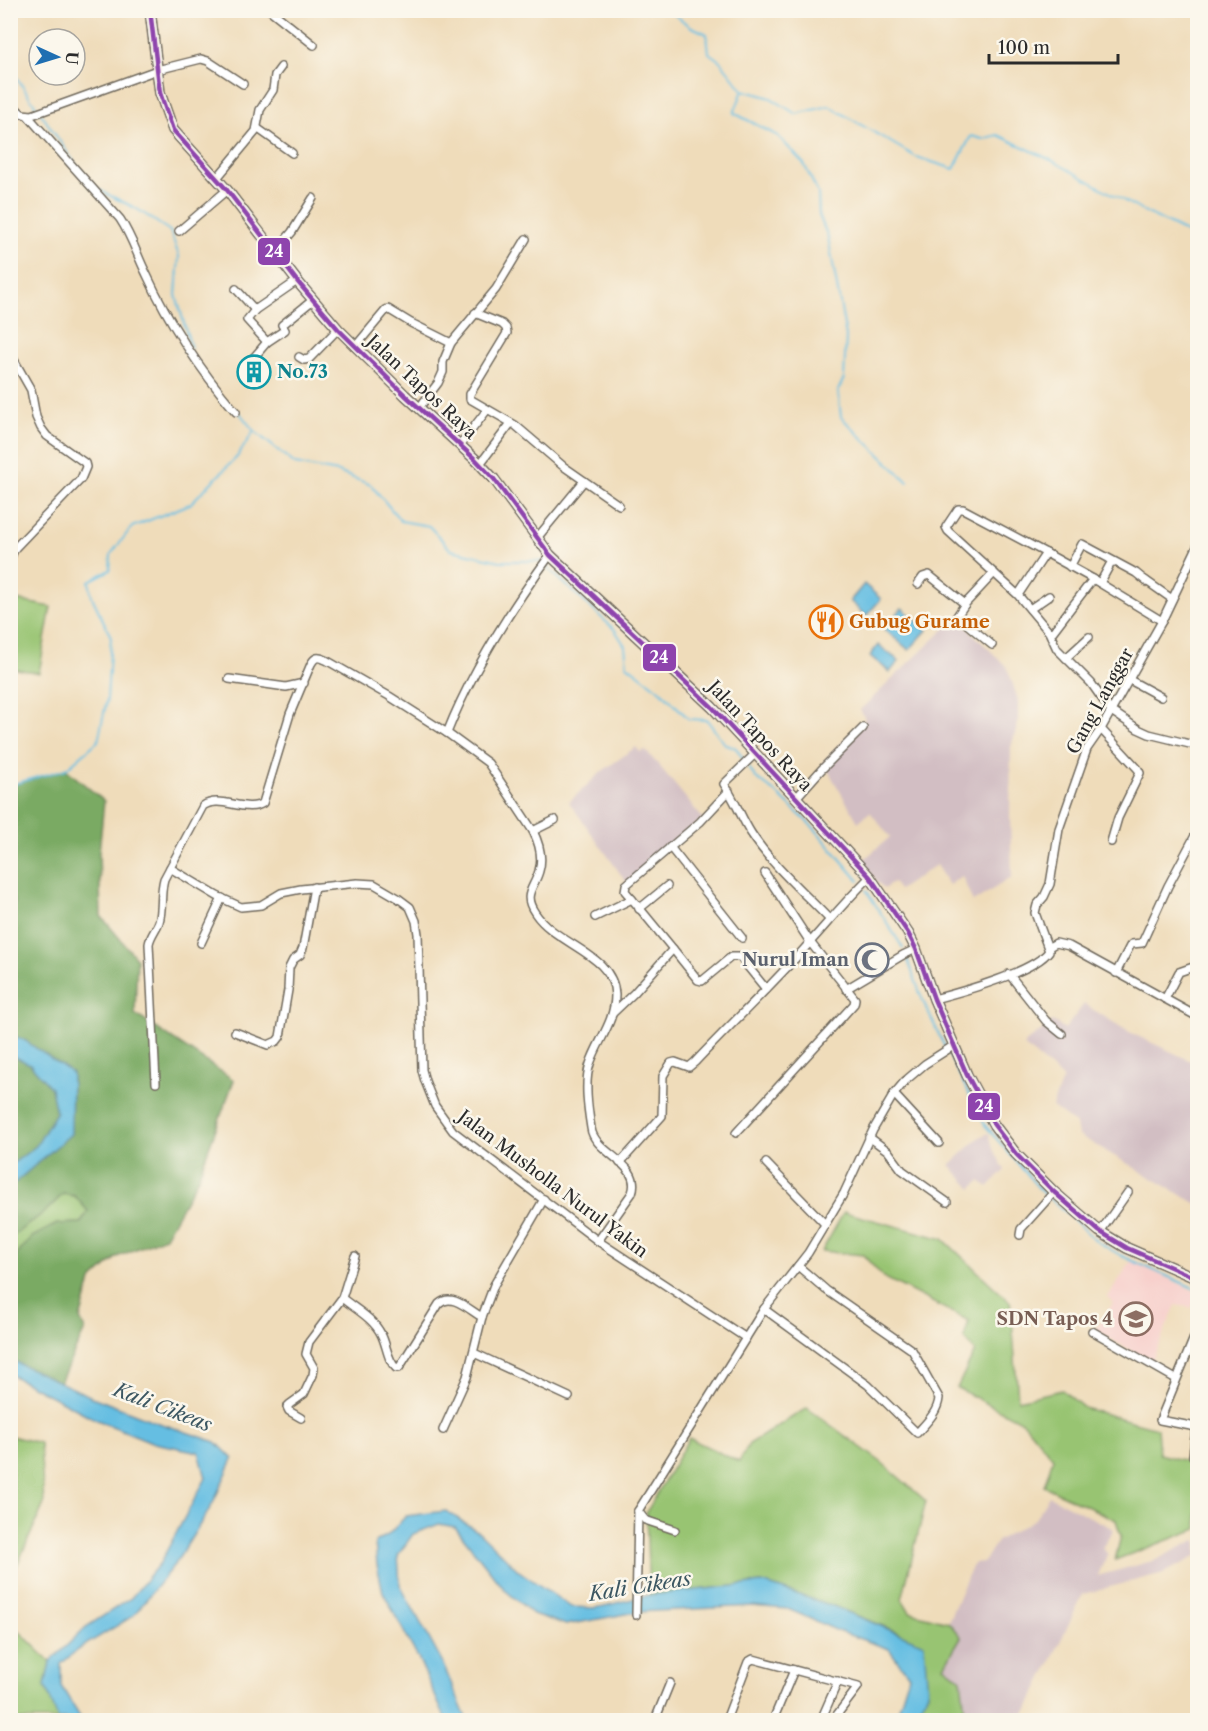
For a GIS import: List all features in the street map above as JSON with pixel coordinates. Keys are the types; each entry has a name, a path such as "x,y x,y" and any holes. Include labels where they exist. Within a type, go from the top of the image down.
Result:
{"main road":[{"name":"Jalan Tapos Raya","path":"150,10 160,93 173,130 227,190 297,281 338,329 494,479 537,538 547,560 712,707 752,756 796,798 870,877 908,933 952,1046 978,1098 994,1125 1016,1154 1051,1196 1100,1232 1127,1248 1197,1279"}],"street":[{"path":"270,10 314,45"},
{"path":"10,103 22,114 30,115 157,70 196,60 205,60 243,84"},
{"path":"217,178 253,135 257,128 260,110 273,90 275,75 281,67"},
{"path":"30,115 120,219 130,235 145,273 191,354 236,412"},
{"path":"257,128 292,153"},
{"path":"179,231 227,190"},
{"path":"275,252 292,232 313,198"},
{"path":"419,408 438,383 443,372 442,362 451,343 504,278 526,239"},
{"path":"267,342 247,320 255,310 297,281"},
{"path":"236,289 255,310"},
{"path":"250,362 267,342 285,330 282,325 313,300"},
{"path":"355,347 386,310 391,309 411,323 451,343"},
{"path":"475,313 502,324 506,327 507,333 470,394 470,399 511,423 584,481 619,505"},
{"path":"299,357 304,360 309,358 338,329"},
{"path":"10,353 31,390 36,417 41,428 47,436 85,463 86,467 81,478 15,548 10,559"},
{"path":"460,445 487,410"},
{"path":"480,464 511,423"},
{"path":"537,538 584,481"},
{"path":"1162,621 1097,581 963,509 958,510 948,524 946,530 1018,595 1051,634 1057,650 1091,683 1110,710 1149,734 1197,746"},
{"path":"1071,567 1083,544 1136,573 1147,582"},
{"name":"Gang Langgar","path":"1049,947 1035,913 1037,905 1050,884 1059,829 1087,749 1101,729 1162,621 1197,545"},
{"path":"1018,595 1046,553"},
{"path":"447,733 508,617 547,560"},
{"path":"1051,634 1112,561 1134,572 1172,599"},
{"path":"992,645 958,617 965,604 994,573"},
{"path":"918,584 923,577 929,575 965,604"},
{"path":"1030,609 1049,596"},
{"path":"1066,658 1089,637"},
{"path":"156,1083 148,952 150,939 159,922 160,891 205,804 211,802 253,806 263,803 290,714 314,659 321,658 389,696 447,733 488,763 538,842 539,870 530,891 530,905 537,916 566,942 600,962 614,986 613,1013 591,1061 588,1080 592,1136 632,1176 634,1188 598,1241"},
{"path":"1128,679 1161,697"},
{"path":"229,680 286,687 304,683"},
{"path":"796,798 863,728"},
{"path":"1101,729 1140,773 1118,818 1111,843"},
{"path":"752,756 724,783 752,833 779,867 829,919"},
{"path":"729,791 700,822 626,885 625,891 698,980 702,981 731,957 740,957 766,989"},
{"path":"533,831 555,820"},
{"path":"1116,972 1130,946 1142,943 1197,830"},
{"path":"670,847 742,938"},
{"name":"Jalan Musholla Nurul Yakin","path":"170,868 222,898 241,906 258,906 281,893 357,883 374,884 410,907 418,934 423,1070 429,1093 440,1115 453,1131 598,1241 746,1338"},
{"path":"736,1133 854,1004 854,996 810,942 765,873"},
{"path":"620,1163 662,1116 663,1076 671,1063 675,1062 689,1067 766,989 870,877"},
{"path":"639,909 667,886"},
{"path":"235,1032 268,1045 280,1037 288,990 289,968 303,948 314,887"},
{"path":"201,943 222,898"},
{"path":"596,917 632,899"},
{"path":"934,999 968,990 1030,965 1047,955 1049,947 1056,943 1069,946 1197,1017"},
{"path":"613,1013 673,949"},
{"path":"846,989 903,954 916,949"},
{"path":"1165,999 1179,972 1196,966"},
{"path":"1009,974 1046,1021 1062,1034"},
{"path":"636,1615 638,1511 764,1310 798,1266 825,1224 844,1192 869,1137 894,1094 905,1081 952,1046"},
{"path":"894,1094 939,1143"},
{"path":"869,1137 888,1151 902,1170 947,1202"},
{"path":"766,1163 825,1224"},
{"path":"1100,1232 1128,1192"},
{"path":"1020,1235 1021,1229 1051,1196"},
{"path":"443,1430 467,1377 482,1317 494,1285 544,1199"},
{"path":"301,1418 289,1411 287,1407 304,1394 314,1375 314,1368 306,1354 308,1344 342,1298 355,1256"},
{"path":"764,1310 868,1385 917,1433 931,1417 939,1403 939,1398 912,1350 834,1297 798,1266"},
{"path":"342,1298 367,1317 378,1329 392,1364 396,1368 399,1368 439,1304 445,1299 452,1299 482,1317"},
{"path":"1193,1456 1196,1427 1160,1420 1197,1328"},
{"path":"1092,1331 1176,1378"},
{"path":"474,1353 569,1397"},
{"path":"638,1511 645,1520 675,1530"},
{"path":"726,1720 748,1662 753,1659 858,1687 833,1720"},
{"path":"773,1720 794,1670"},
{"path":"821,1720 838,1681"},
{"path":"655,1720 670,1683"}],"shaded area":[{"path":"951,623 962,623 1007,667 1018,700 1018,723 1011,747 1012,877 973,902 962,876 949,885 936,865 899,890 893,882 884,889 861,862 890,837 870,812 858,822 823,762 865,719 860,710"},
{"path":"636,747 640,752 645,750 703,819 627,883 569,802 601,772"},
{"path":"1084,1004 1129,1032 1191,1061 1197,1049 1197,1204 1078,1135 1076,1124 1052,1107 1063,1078 1023,1045 1053,1021 1065,1029"},
{"path":"989,1133 993,1149 1005,1170 988,1187 980,1181 972,1189 950,1165 980,1137"},
{"name":"SDN Tapos 4","path":"1131,1261 1197,1292 1192,1308 1176,1305 1151,1362 1095,1330 1113,1303 1108,1297"},
{"path":"1049,1496 1114,1529 1102,1548 1108,1554 1097,1576 1156,1560 1197,1539 1197,1556 1164,1573 1083,1594 1028,1709 1020,1720 960,1720 965,1711 944,1666 961,1637 948,1622 973,1563 984,1562 998,1540 1035,1519"}],"green space":[{"path":"11,599 51,607 39,673 11,668"},
{"path":"66,769 104,801 99,853 101,916 137,959 135,1014 234,1080 197,1180 165,1237 117,1257 91,1281 80,1319 85,1330 60,1382 11,1360 11,1262 32,1237 57,1224 81,1223 88,1211 75,1196 63,1194 46,1211 11,1237 11,1186 71,1134 72,1073 24,1040 11,1035 10,914 15,902 10,897 11,785"},
{"path":"11,1055 30,1064 51,1088 56,1113 36,1146 11,1165"},
{"path":"63,1194 75,1196 88,1211 81,1223 57,1224 32,1237 11,1262 11,1237 46,1211"},
{"path":"844,1212 943,1239 1011,1303 1018,1400 1062,1390 1084,1408 1157,1428 1159,1454 1197,1464 1197,1529 1115,1560 1121,1536 1116,1520 1044,1486 1053,1458 1024,1423 957,1388 975,1351 964,1338 969,1321 883,1277 863,1255 822,1251"},
{"path":"807,1408 881,1462 926,1501 902,1599 910,1612 948,1622 961,1637 944,1666 961,1679 965,1712 960,1720 914,1720 928,1692 898,1632 833,1606 762,1583 649,1595 646,1513 689,1438 739,1462 749,1444"},
{"path":"11,1436 40,1443 44,1504 11,1579"},
{"path":"10,1622 50,1662 45,1686 60,1720 11,1720"}],"water":[{"path":"864,584 881,599 866,616 850,601"},
{"path":"902,608 927,630 909,650 884,629"},
{"path":"878,645 899,661 890,672 870,656"},
{"path":"11,1035 24,1040 72,1073 71,1134 11,1186 11,1165 36,1146 56,1113 51,1088 30,1064 11,1055"},
{"path":"11,1360 92,1397 216,1442 233,1459 212,1505 177,1561 133,1616 77,1650 61,1664 61,1686 80,1717 86,1720 58,1719 45,1686 50,1662 86,1627 131,1598 160,1563 206,1478 199,1452 154,1443 97,1420 11,1375"},
{"path":"446,1511 479,1532 519,1571 571,1607 596,1608 649,1595 762,1583 833,1606 924,1644 928,1692 914,1720 895,1720 909,1676 889,1649 838,1631 788,1609 752,1606 637,1612 566,1625 533,1614 505,1590 455,1527 439,1524 413,1534 398,1555 400,1585 442,1662 467,1720 446,1720 420,1662 383,1592 375,1542 388,1535 406,1516"}],"waterway":[{"path":"10,20 16,10"},
{"path":"668,10 690,26 707,34 709,53 720,61 743,90 734,113 778,136 804,164 818,193 819,215 828,237 846,336 844,378 838,391 841,417 908,482"},
{"path":"10,68 76,165"},
{"path":"743,90 771,98 796,114 829,106 916,157 954,169 971,136 982,139 998,135 1053,161 1139,209 1198,238"},
{"path":"97,189 137,209 170,231 179,256 176,295 191,348"},
{"path":"239,412 254,431 295,464 338,472 371,485 401,521 429,526 451,550 500,561 540,561 615,630 625,646 627,665 662,692 689,719 707,720 725,744 736,748 755,777 815,829 859,881"},
{"path":"10,785 66,769 98,741 107,699 111,637 92,597 89,581 110,570 111,554 132,527 190,504 237,457 254,431"},
{"path":"866,890 903,948"},
{"path":"907,958 923,1001 985,1125 1043,1193 1096,1241 1122,1256 1198,1290"}],"transit line":[{"name":"24","path":"150,10 160,93 173,130 227,190 297,281 338,329 476,460 494,479 550,555 712,707 870,877 908,933 967,1075 994,1125 1016,1154 1054,1192 1099,1231 1127,1248 1198,1279"}],"place":[{"name":"No.73","path":"254,372"},
{"name":"Gubug Gurame","path":"826,622"},
{"name":"Nurul Iman","path":"872,960"},
{"name":"SDN Tapos 4","path":"1136,1319"}],"water label":[{"name":"Kali Cikeas","path":"163,1407"},
{"name":"Kali Cikeas","path":"640,1586"}]}
